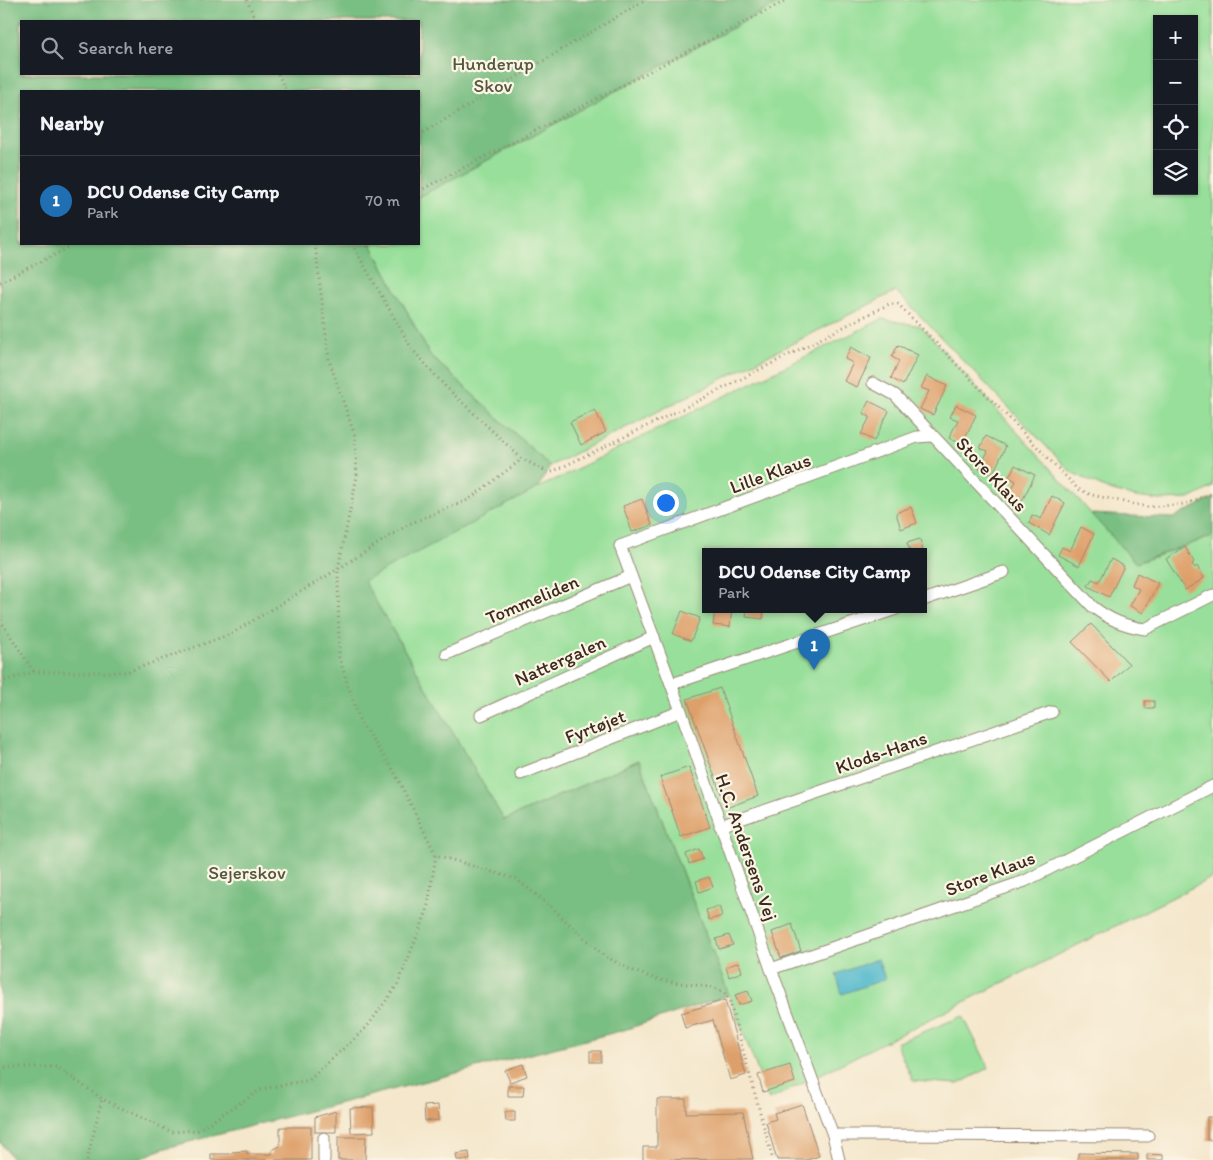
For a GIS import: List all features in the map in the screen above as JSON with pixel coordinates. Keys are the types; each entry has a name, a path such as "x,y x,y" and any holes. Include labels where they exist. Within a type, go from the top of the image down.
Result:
{"lane":[{"name":"Store Klaus","path":"873,383 895,395 1093,607 1105,616 1119,623 1145,629 1213,595"},
{"name":"Lille Klaus","path":"620,546 917,437 932,436"},
{"name":"H.C. Andersens Vej","path":"620,546 672,684 771,969 833,1135 839,1160"},
{"path":"927,599 1004,572"},
{"name":"Tommeliden","path":"447,654 631,576"},
{"path":"672,684 884,613"},
{"name":"Nattergalen","path":"481,715 654,637"},
{"name":"Fyrtøjet","path":"521,774 681,711"},
{"name":"Klods-Hans","path":"720,826 1052,712"},
{"name":"Store Klaus","path":"771,969 1025,881 1213,786"},
{"path":"833,1135 1148,1136"},
{"path":"324,1138 324,1160"}],"path":[{"path":"247,0 256,20"},
{"path":"420,134 646,0"},
{"path":"420,189 787,0"},
{"path":"278,75 286,90"},
{"path":"0,282 74,245"},
{"path":"0,1067 57,1067 102,1099 172,1132 198,1130 262,1090 309,1080 367,1027 398,984 426,911 436,855 394,772 360,722 340,657 338,570 357,476 355,436 329,360 315,245"},
{"path":"353,245 412,349 445,386 522,460 550,473 686,407 889,304 898,304 1078,489 1092,495 1148,508 1186,504 1213,493"},
{"path":"0,682 34,672 127,672 231,634 338,570 409,524 468,500 522,460"},
{"path":"0,620 34,672"},
{"path":"436,855 516,879 549,905 603,955 630,970 659,980 716,988 724,992 729,999 773,1160"},
{"path":"86,1160 102,1099"}],"green space":[{"name":"Sejerskov","path":"0,0 784,0 420,196 420,90 20,90 20,245 372,245 430,355 550,466 538,488 364,581 504,820 639,760 729,995 624,1030 162,1149 137,1160 14,1160 0,1142"},
{"path":"784,0 1213,0 1213,487 1189,499 1160,500 1136,497 1109,490 1071,472 896,291 550,466 430,355 372,245 420,245 420,196"},
{"path":"882,319 921,326 1136,563 1213,536 1213,877 769,1100 639,760 504,820 363,580 538,488"},
{"path":"1213,498 1213,536 1136,563 1091,514 1173,518"},
{"path":"963,1016 989,1068 958,1084 913,1081 896,1043"}],"water":[{"path":"878,959 885,979 842,994 836,974"}],"building":[{"path":"898,345 918,355 903,385 891,378 899,361 892,357"},
{"path":"851,347 871,358 857,387 844,381 853,363 845,359"},
{"path":"927,376 947,386 933,415 920,409 929,391 921,388"},
{"path":"869,401 889,411 874,441 861,434 870,417 863,413"},
{"path":"956,405 976,415 962,444 949,438 958,420 950,417"},
{"path":"595,410 606,432 581,445 570,422"},
{"path":"986,436 1006,446 992,475 979,469 988,451 980,448"},
{"path":"1015,465 1035,475 1020,505 1008,498 1016,481 1009,477"},
{"path":"1052,496 1065,503 1049,535 1029,523 1032,515 1041,519"},
{"path":"642,499 652,525 632,532 623,506"},
{"path":"911,507 917,523 901,529 896,513"},
{"path":"1081,527 1094,534 1079,566 1058,555 1062,547 1070,551"},
{"path":"920,539 922,548 909,548 907,543"},
{"path":"1185,547 1194,562 1192,564 1195,568 1197,566 1204,578 1185,590 1166,559"},
{"path":"1111,559 1124,566 1109,597 1088,586 1092,579 1099,582"},
{"path":"1137,573 1158,583 1143,613 1130,606 1139,589 1132,585"},
{"path":"682,611 700,618 691,641 673,634"},
{"path":"714,613 732,613 730,627 713,625"},
{"path":"746,613 764,613 763,619 746,617"},
{"path":"1091,624 1129,664 1111,682 1072,642"},
{"path":"720,688 758,796 726,808 687,699"},
{"path":"1145,701 1154,701 1154,708 1145,708"},
{"path":"689,767 710,827 681,837 660,777"},
{"path":"699,849 703,859 689,864 686,854"},
{"path":"709,877 713,887 699,892 696,881"},
{"path":"719,906 722,916 709,920 706,910"},
{"path":"792,924 801,951 781,958 772,932"},
{"path":"729,935 733,945 719,949 716,939"},
{"path":"739,962 742,972 729,977 726,967"},
{"path":"748,991 752,1001 739,1005 735,995"},
{"path":"725,1000 746,1075 730,1080 713,1020 685,1028 681,1013"},
{"path":"590,1051 601,1051 601,1062 590,1062"},
{"path":"523,1064 527,1076 510,1082 505,1070"},
{"path":"790,1065 795,1082 763,1092 758,1075"},
{"path":"508,1086 524,1086 523,1096 508,1096"},
{"path":"657,1099 686,1099 686,1113 743,1112 753,1159 643,1160 643,1147 657,1147"},
{"path":"802,1104 819,1156 807,1160 777,1160 766,1122 776,1119 774,1113"},
{"path":"438,1105 439,1120 425,1121 424,1106"},
{"path":"373,1107 374,1132 351,1133 350,1108"},
{"path":"336,1111 336,1132 315,1132 315,1117"},
{"path":"505,1112 515,1112 515,1121 506,1121"},
{"path":"1207,1117 1213,1117 1213,1140 1207,1140"},
{"path":"280,1127 311,1127 311,1160 211,1160 211,1154 232,1154 232,1152 247,1151 247,1154 272,1154 272,1150 280,1146"},
{"path":"338,1137 366,1137 365,1160 338,1160"},
{"path":"469,1152 470,1160 457,1160 456,1154"},
{"path":"1078,1153 1138,1154 1138,1160 1078,1160"},
{"path":"1147,1154 1163,1155 1163,1160 1147,1160"}],"place":[{"name":"DCU Odense City Camp","path":"814,670"}],"park label":[{"name":"Hunderup Skov","path":"493,74"}]}
